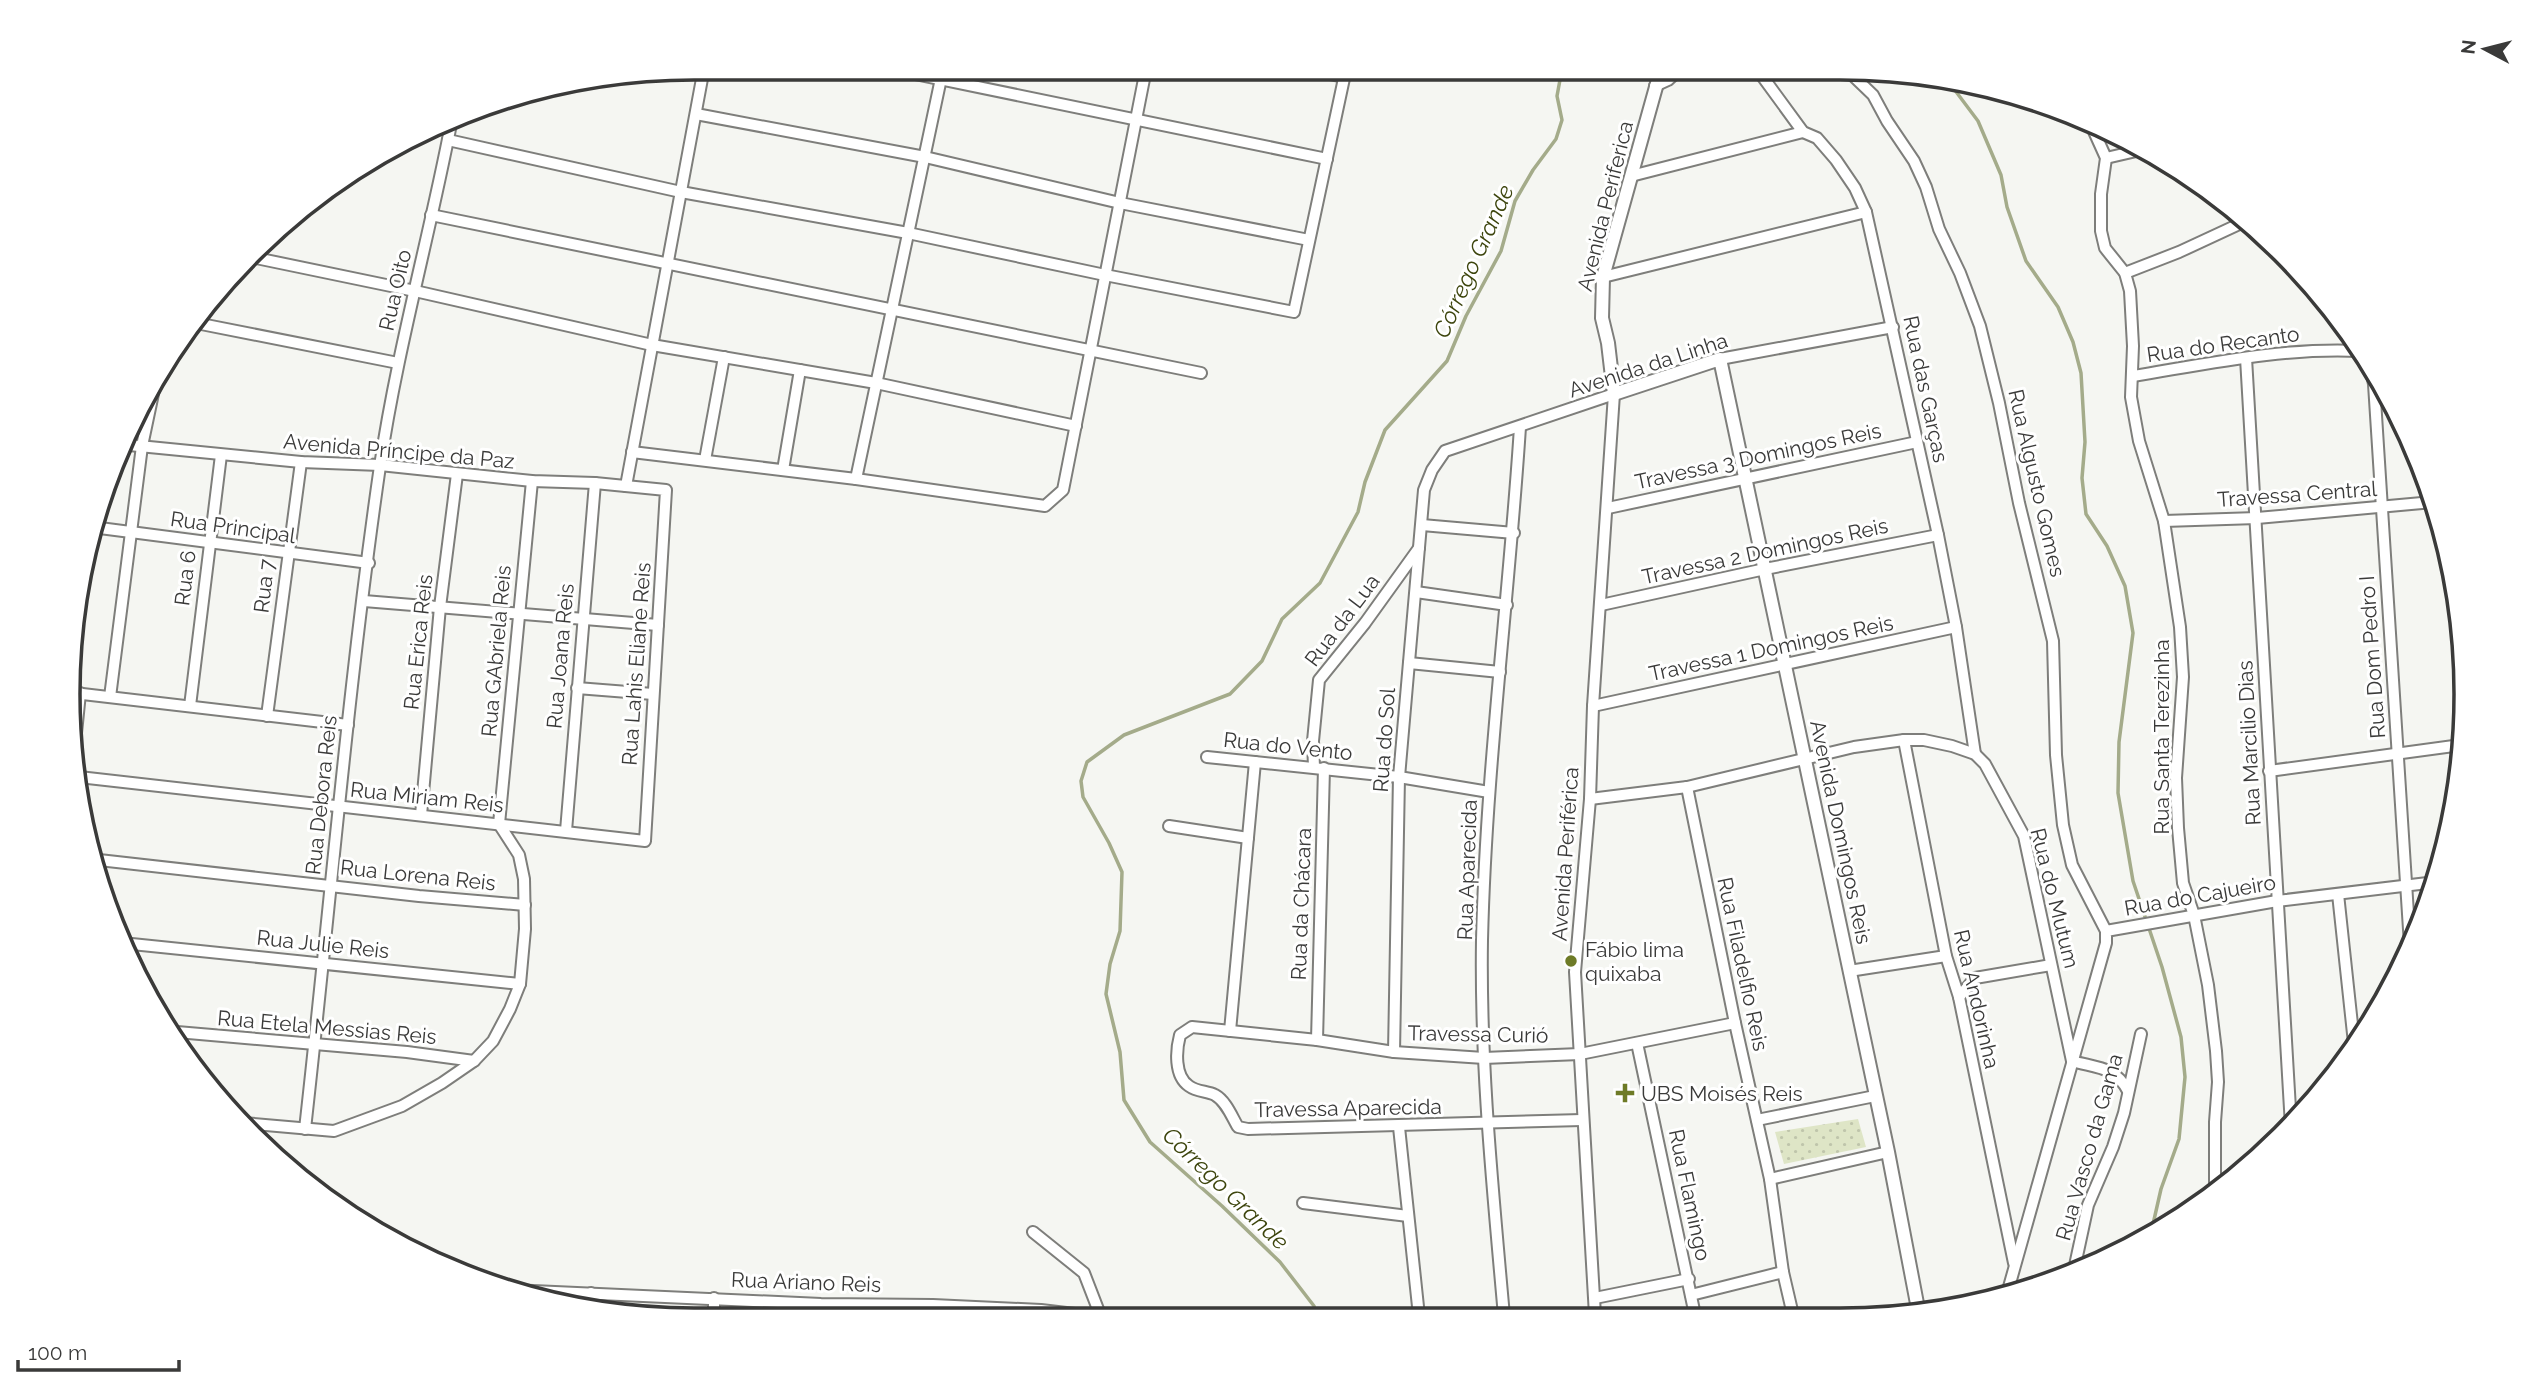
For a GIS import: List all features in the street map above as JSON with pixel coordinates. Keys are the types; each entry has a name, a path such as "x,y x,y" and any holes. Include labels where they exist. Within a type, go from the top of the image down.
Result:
{"street":[{"path":"626,486 702,80"},
{"path":"856,479 941,80"},
{"path":"968,80 1327,159"},
{"path":"632,452 856,479 1045,506 1063,490 1144,80"},
{"path":"448,140 681,192 908,233 1294,312 1344,80"},
{"name":"Avenida Periferica","path":"1614,394 1602,318 1603,277 1657,80"},
{"path":"1655,86 1668,80"},
{"name":"Rua das Garças","path":"1765,80 1803,132 1817,138 1836,160 1855,188 1866,212 1938,535 1956,627 1975,754"},
{"name":"Rua Algusto Gomes","path":"1859,81 1873,95 1914,161 1980,326 2053,641 2056,755 2063,825 2072,865 2106,931"},
{"path":"696,114 925,157 1120,203 1309,240"},
{"name":"Rua Oito","path":"380,466 398,363 450,131"},
{"path":"1631,176 1803,132"},
{"path":"2097,137 2106,158 2128,153"},
{"name":"Rua Santa Terezinha","path":"2106,158 2101,194 2101,231 2105,248 2125,273 2132,301 2131,397 2139,441 2164,521 2174,576 2182,649 2183,677 2176,778 2179,828 2183,883 2194,915 2208,985 2216,1051 2218,1082 2215,1179"},
{"path":"1603,277 1866,212"},
{"path":"432,215 1201,373"},
{"path":"2125,273 2236,226"},
{"path":"261,259 652,345 876,383 1076,426"},
{"path":"204,325 398,363"},
{"name":"Avenida da Linha","path":"1459,446 1720,359 1893,327"},
{"name":"Rua do Recanto","path":"2133,376 2246,358 2348,351"},
{"path":"705,460 724,357"},
{"name":"Rua Marcilio Dias","path":"2246,358 2290,1111"},
{"name":"Avenida Domingos Reis","path":"1720,359 1806,758 1917,1302"},
{"path":"783,470 800,370"},
{"name":"Avenida Periférica","path":"1595,1308 1575,972 1590,799 1593,706 1614,394"},
{"name":"Rua Dom Pedro I","path":"2375,394 2409,925"},
{"path":"110,697 142,446 149,414"},
{"name":"Rua Aparecida","path":"1503,1308 1486,1124 1482,941 1489,792 1514,533 1520,427"},
{"name":"Travessa 3 Domingos Reis","path":"1608,508 1917,442"},
{"name":"Avenida Príncipe da Paz","path":"133,445 301,462 666,490"},
{"name":"Rua do Sol","path":"1394,1052 1399,777 1424,490 1432,470 1445,451 1459,446"},
{"name":"Rua 6","path":"190,706 220,455"},
{"name":"Rua 7","path":"267,716 301,462"},
{"name":"Rua Debora Reis","path":"305,1129 338,806 380,466"},
{"name":"Rua Erica Reis","path":"421,815 440,607 457,474"},
{"name":"Rua GAbriela Reis","path":"499,824 532,481"},
{"name":"Rua Joana Reis","path":"566,831 595,483"},
{"name":"Rua Lahis Eliane Reis","path":"645,841 666,490"},
{"name":"Travessa Central","path":"2164,521 2257,518 2423,503"},
{"path":"1422,525 1514,533"},
{"name":"Rua Principal","path":"103,528 369,563"},
{"name":"Travessa 2 Domingos Reis","path":"1601,605 1938,535"},
{"name":"Rua da Lua","path":"1319,768 1313,741 1320,680 1420,546"},
{"path":"1416,592 1507,605"},
{"path":"364,601 658,625"},
{"name":"Travessa 1 Domingos Reis","path":"1593,706 1956,627"},
{"path":"1409,663 1500,673"},
{"path":"577,688 653,694"},
{"path":"80,693 348,725"},
{"path":"1590,799 1687,787 1854,747 1904,740 1924,740 1975,754"},
{"name":"Rua Andorinha","path":"1904,740 1947,956 1959,997 2015,1266"},
{"path":"2269,771 2451,746"},
{"name":"Rua do Mutum","path":"1975,754 1985,764 2024,836 2072,1061"},
{"name":"Rua do Vento","path":"1207,757 1399,777 1489,792"},
{"path":"1225,1031 1255,762"},
{"name":"Rua da Chácara","path":"1317,1040 1319,768"},
{"name":"Rua Miriam Reis","path":"87,778 645,841"},
{"name":"Rua Filadelfio Reis","path":"1687,787 1770,1179 1783,1272 1791,1308"},
{"path":"257,1124 334,1131 402,1105 442,1083 474,1061 493,1041 520,984 524,958 524,879 519,855 499,824"},
{"path":"1169,826 1248,838"},
{"name":"Rua Lorena Reis","path":"103,860 525,905"},
{"name":"Rua do Cajueiro","path":"2072,1061 2088,1012 2106,943 2106,931 2277,901 2423,884"},
{"path":"2338,894 2353,1031"},
{"name":"Rua Julie Reis","path":"134,944 520,984"},
{"path":"1849,971 1947,956"},
{"path":"1959,997 1975,978 2052,965"},
{"name":"Travessa Curió","path":"1225,1031 1317,1040 1394,1052 1484,1058 1580,1054 1735,1023"},
{"name":"Travessa Aparecida","path":"1225,1031 1192,1027 1180,1035 1177,1047 1178,1070 1184,1082 1191,1088 1217,1096 1238,1127 1399,1127 1583,1120"},
{"name":"Rua Etela Messias Reis","path":"182,1032 474,1061"},
{"name":"Rua Vasco da Gama","path":"2076,1261 2088,1205 2113,1147 2141,1034"},
{"name":"Rua Flamingo","path":"1637,1043 1694,1308"},
{"path":"2010,1284 2072,1061 2117,1075 2128,1091"},
{"path":"1757,1120 1875,1096"},
{"path":"1399,1127 1418,1308"},
{"path":"1770,1179 1888,1152"},
{"path":"1303,1203 1408,1216"},
{"path":"1033,1232 1084,1273 1098,1308"},
{"path":"1691,1295 1783,1272"},
{"path":"1595,1298 1689,1279"},
{"name":"Rua Ariano Reis","path":"555,1292 969,1308"},
{"path":"591,1293 591,1298"},
{"path":"714,1298 714,1308"},
{"path":"821,1304 821,1308"}],"green space":[{"path":"1858,1119 1866,1147 1784,1164 1775,1132"}],"waterway":[{"name":"Córrego Grande","path":"1314,1308 1280,1262 1150,1142 1124,1100 1120,1052 1106,994 1110,964 1120,931 1122,872 1083,797 1081,781 1087,762 1124,735 1230,694 1262,661 1282,619 1320,583 1358,512 1365,482 1385,430 1447,361 1466,316 1501,251 1515,201 1556,139 1562,120 1557,96 1560,80"},
{"path":"1956,91 1978,121 2001,175 2007,207 2026,261 2058,307 2073,342 2081,373 2085,442 2082,478 2086,514 2107,546 2125,586 2133,633 2119,742 2118,793 2133,881 2162,967 2181,1037 2185,1077 2179,1139 2161,1189 2154,1221"}],"place":[{"name":"Fábio lima quixaba","path":"1571,961"},
{"name":"UBS Moisés Reis","path":"1625,1093"}]}
